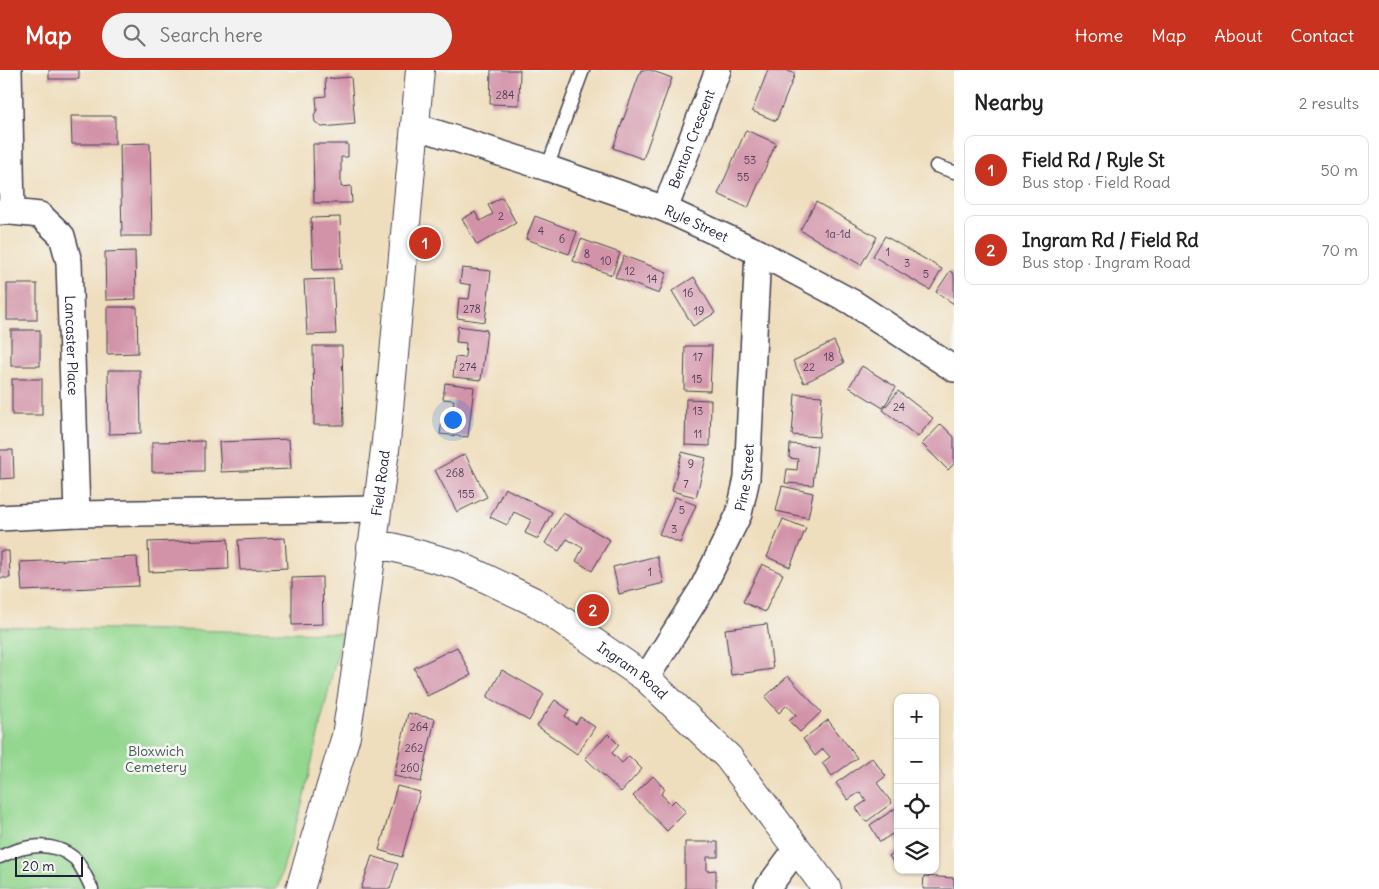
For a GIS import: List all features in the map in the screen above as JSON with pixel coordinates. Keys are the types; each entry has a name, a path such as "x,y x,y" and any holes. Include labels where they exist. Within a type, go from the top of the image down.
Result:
{"street":[{"name":"Lancaster Place","path":"9,70 6,212 40,215 62,236 70,262 77,514"},
{"name":"Field Road","path":"300,889 346,736 359,650 386,442 420,70"},
{"name":"Benton Crescent","path":"665,209 718,70"},
{"name":"Ryle Street","path":"415,126 547,168 665,209 758,252 852,302 954,369"},
{"name":"Pine Street","path":"646,678 702,589 738,514 748,478 758,252"},
{"path":"0,518 77,514 376,509"},
{"name":"Ingram Road","path":"371,547 392,547 458,565 537,603 646,678 728,757 827,889"},
{"path":"766,889 797,848"}],"lane":[{"path":"547,168 583,70"},
{"path":"936,166 954,172"},
{"path":"0,857 27,846 52,846 75,859 92,889"}],"green space":[{"name":"Bloxwich Cemetery","path":"0,627 342,633 302,804 277,889 0,889"}],"building":[{"path":"49,70 79,70 79,79 49,79"},
{"path":"491,70 520,70 519,105 490,104"},
{"path":"641,70 650,70 672,78 643,159 613,148"},
{"path":"768,70 786,70 795,74 776,121 752,111"},
{"path":"351,77 355,124 322,127 315,122 314,115 317,110 316,97 326,96 325,79"},
{"path":"71,116 115,116 115,144 72,144"},
{"path":"746,130 776,143 748,208 718,194"},
{"path":"150,143 152,236 122,236 120,144"},
{"path":"313,144 348,144 348,157 341,157 341,187 351,186 352,203 314,203"},
{"path":"502,197 516,223 477,245 462,219 475,212 480,221 493,214 488,205"},
{"path":"816,202 877,237 861,265 800,230"},
{"path":"535,216 577,232 569,254 526,239"},
{"path":"340,217 342,269 313,270 311,218"},
{"path":"885,236 942,269 930,290 873,256"},
{"path":"581,239 620,253 612,275 573,261"},
{"path":"135,251 136,299 106,300 105,252"},
{"path":"624,256 667,272 659,294 615,277"},
{"path":"462,268 491,271 485,322 457,318 459,298 469,299 471,285 460,283"},
{"path":"950,271 954,274 954,304 936,292"},
{"path":"694,277 715,313 693,326 672,291"},
{"path":"333,279 336,334 307,335 304,280"},
{"path":"7,284 37,284 37,320 7,320"},
{"path":"107,307 137,307 138,353 107,354"},
{"path":"458,326 487,330 481,380 453,377 455,357 465,358 466,343 456,342"},
{"path":"11,330 40,330 40,366 11,366"},
{"path":"834,341 844,363 804,383 793,361"},
{"path":"313,346 342,346 344,425 314,425"},
{"path":"685,346 712,346 710,391 684,390"},
{"path":"862,366 896,387 883,408 849,387"},
{"path":"108,370 140,370 141,433 109,434"},
{"path":"12,379 42,379 42,415 12,415"},
{"path":"445,383 474,387 468,437 440,434 443,414 452,415 454,400 443,399"},
{"path":"898,391 933,418 918,437 883,410"},
{"path":"795,394 822,396 819,437 792,435"},
{"path":"686,399 711,400 710,446 685,445"},
{"path":"941,424 954,437 954,464 948,470 922,444"},
{"path":"289,439 291,469 221,472 219,442"},
{"path":"204,441 204,471 152,472 152,442"},
{"path":"790,444 817,446 813,485 785,483 787,469 797,470 798,459 789,458"},
{"path":"0,450 13,450 14,478 0,479"},
{"path":"682,452 706,458 696,497 672,491"},
{"path":"465,454 487,497 457,512 435,470"},
{"path":"782,486 813,493 808,518 776,511"},
{"path":"505,488 552,512 538,539 525,533 531,520 514,512 507,525 490,517"},
{"path":"675,497 696,505 680,543 659,534"},
{"path":"563,513 610,540 592,571 576,561 583,548 567,539 559,551 545,543"},
{"path":"783,519 806,528 790,567 767,557"},
{"path":"285,538 287,568 240,570 238,540"},
{"path":"228,539 229,569 149,572 148,542"},
{"path":"0,551 9,551 10,578 0,578"},
{"path":"657,556 664,583 619,594 613,567"},
{"path":"137,557 139,586 22,591 20,562"},
{"path":"762,564 783,574 765,612 743,602"},
{"path":"322,577 323,624 292,625 292,578"},
{"path":"767,624 773,669 731,675 725,629"},
{"path":"457,647 471,675 427,696 414,668"},
{"path":"502,670 544,694 529,721 487,697"},
{"path":"788,676 821,712 800,732 789,721 796,715 787,705 779,713 765,697"},
{"path":"555,700 569,710 565,716 571,721 576,724 580,717 595,727 577,754 537,726"},
{"path":"408,713 435,719 421,782 394,776"},
{"path":"828,720 857,758 832,776 822,763 830,757 823,749 815,756 803,739"},
{"path":"608,734 619,745 612,753 622,763 629,756 642,769 621,792 585,758"},
{"path":"872,758 886,776 877,783 892,803 866,822 856,808 866,801 860,792 848,800 836,783"},
{"path":"653,776 665,789 661,794 671,804 675,800 686,812 667,831 633,796"},
{"path":"397,786 420,792 402,857 379,850"},
{"path":"894,809 894,837 892,834 880,842 870,825"},
{"path":"685,842 718,842 718,857 707,857 707,871 716,870 716,889 685,889"},
{"path":"894,853 894,863 889,856"},
{"path":"372,856 398,864 390,889 361,889"},
{"path":"924,876 954,878 954,889 923,889"}],"place":[{"name":"Field Rd / Ryle St","path":"425,243"},
{"name":"Ingram Rd / Field Rd","path":"593,610"}]}
